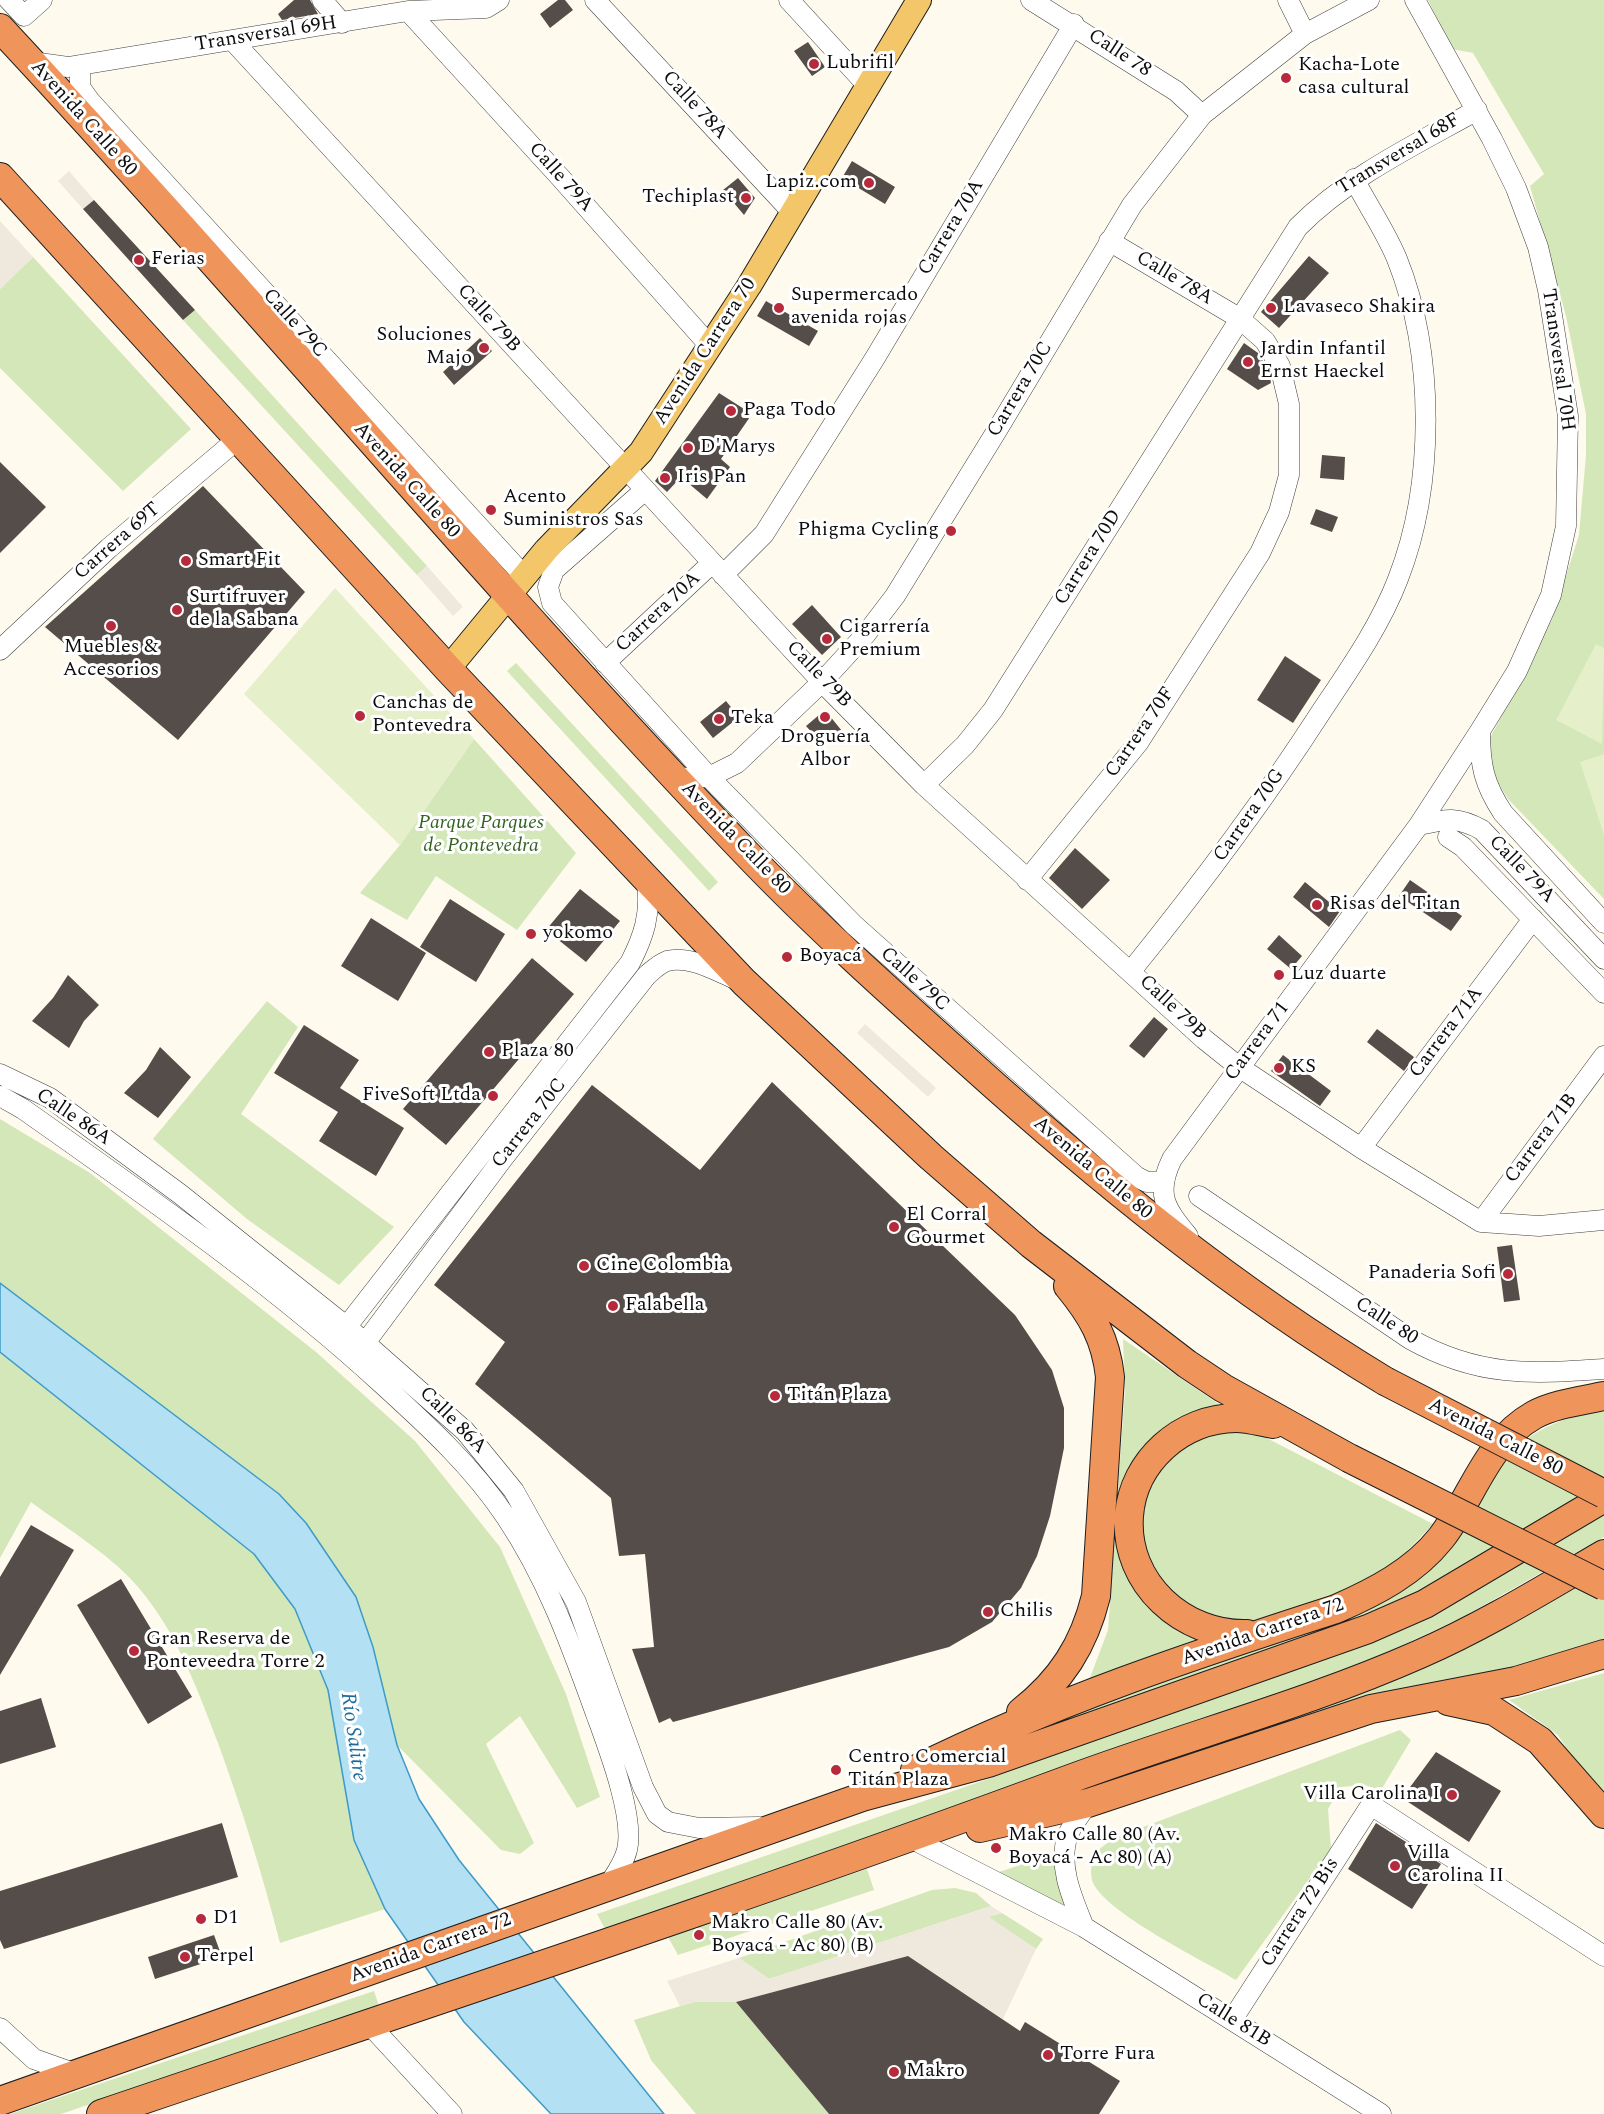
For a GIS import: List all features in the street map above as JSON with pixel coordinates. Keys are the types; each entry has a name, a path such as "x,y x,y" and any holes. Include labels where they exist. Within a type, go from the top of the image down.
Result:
{"highway":[{"name":"Avenida Calle 80","path":"12,22 32,62 517,586 678,778 747,854 858,963 1014,1103 1153,1221 1283,1318 1385,1381 1604,1496"},
{"path":"0,177 647,884 744,982 931,1157 1031,1244 1187,1364 1349,1458 1604,1587"},
{"path":"981,1737 1013,1718 1054,1682 1083,1641 1090,1622 1097,1586 1110,1377 1108,1357 1102,1335 1093,1318 1031,1244"},
{"name":"Avenida Carrera 72","path":"862,1797 981,1737 1068,1701 1260,1633 1336,1609 1367,1595 1406,1571 1441,1537 1492,1453 1516,1427 1603,1377"},
{"path":"1260,1633 1228,1635 1212,1632 1174,1613 1162,1602 1141,1571 1132,1545 1129,1517 1135,1488 1152,1457 1176,1435 1210,1421 1238,1418 1306,1435"},
{"name":"Avenida Carrera 72","path":"0,2101 862,1797 988,1763 1400,1617 1604,1496"},
{"path":"101,2114 865,1855 1076,1776 1389,1667 1497,1616 1604,1554"},
{"path":"865,1855 1088,1803 1340,1719 1407,1700 1516,1681 1604,1654"},
{"path":"1407,1700 1446,1701 1494,1711 1540,1741 1580,1783 1604,1814"}],"main road":[{"name":"Avenida Carrera 70","path":"448,669 546,550 626,470 646,446 793,213 919,0"}],"street":[{"path":"9,0 12,22 42,0"},
{"path":"322,0 342,23"},
{"name":"Calle 78A","path":"595,0 793,213"},
{"path":"789,0 867,85"},
{"name":"Calle 78","path":"1031,0 1074,24 1176,91 1202,115"},
{"path":"1288,0 1305,34"},
{"name":"Carrera 70C","path":"678,778 709,777 737,764 822,682 866,634 894,596 996,432 1109,241 1160,166 1202,115 1305,34 1369,0"},
{"name":"Transversal 70H","path":"1415,0 1477,110 1516,188 1538,247 1548,290 1568,416 1566,526 1551,595 1517,671 1480,731"},
{"name":"Transversal 69H","path":"32,62 56,67 80,65 342,23 414,6 488,3"},
{"name":"Calle 79A","path":"414,6 559,176 710,346"},
{"name":"Carrera 70A","path":"605,663 718,569 764,534 881,348 1074,24"},
{"name":"Calle 79B","path":"233,40 822,682 924,785 1204,1039 1239,1067 1361,1148 1481,1222"},
{"name":"Calle 79C","path":"80,65 80,87 90,101 517,586"},
{"name":"Transversal 68F","path":"1239,318 1298,227 1324,201 1354,179 1477,110"},
{"name":"Carrera 70G","path":"1131,971 1254,814 1359,654 1398,579 1419,510 1427,431 1416,327 1396,259 1354,179"},
{"name":"Calle 78A","path":"1109,241 1239,318 1265,341 1280,366 1289,404 1288,475 1279,512 1260,553 1244,578"},
{"name":"Carrera 70D","path":"924,785 965,745 993,710 1239,318"},
{"name":"Carrera 69T","path":"0,650 109,548 239,438"},
{"name":"Calle 79C","path":"645,490 554,570 548,587 552,603 709,777 854,925 925,991 1137,1177 1147,1182 1163,1182"},
{"name":"Carrera 70F","path":"1027,880 1138,743 1244,578"},
{"name":"Calle 79A","path":"1480,731 1484,779 1492,797 1503,813 1604,923"},
{"name":"Carrera 71","path":"1163,1182 1178,1149 1419,825 1480,731"},
{"name":"Calle 79A","path":"1419,825 1446,819 1465,820 1482,830 1604,959"},
{"name":"Calle 79A","path":"1448,837 1463,847 1604,993"},
{"name":"Carrera 70C","path":"341,1334 630,963 647,922 650,903 647,884"},
{"name":"Carrera 71A","path":"1361,1148 1533,919"},
{"name":"Carrera 70C","path":"354,1358 504,1157 647,975 666,962 678,961 701,964 744,982"},
{"name":"Carrera 71B","path":"1481,1222 1604,1056"},
{"name":"Calle 86A","path":"0,1074 50,1098 180,1194 341,1334 354,1358 430,1428 482,1485 526,1549 561,1618 608,1747 627,1816 627,1849 622,1865 608,1886"},
{"name":"Calle 86A","path":"0,1096 23,1109 341,1334 366,1342 465,1431 514,1491 576,1602 643,1787 657,1814 680,1826 777,1827"},
{"path":"1163,1182 1165,1205 1215,1269"},
{"name":"Calle 80","path":"1199,1196 1410,1339 1438,1354 1468,1365 1507,1372 1603,1377"},
{"path":"1481,1222 1517,1227 1604,1220"},
{"path":"1084,1927 1069,1888 1065,1858 1068,1836 1088,1803"},
{"name":"Carrera 72 Bis","path":"1232,2020 1371,1806 1604,1956"},
{"name":"Calle 81B","path":"920,1843 1084,1927 1381,2114"},
{"path":"369,2024 452,2114"},
{"path":"0,2028 34,2059 76,2074"}],"green space":[{"path":"1428,0 1604,0 1604,899 1508,799 1489,768 1488,742 1552,619 1579,535 1586,455 1586,414 1566,316 1530,186 1544,174 1473,53 1452,49"},
{"path":"33,257 191,429 123,491 0,368 0,289"},
{"path":"195,310 427,566 417,575 183,320"},
{"name":"Canchas de Pontevedra","path":"335,588 474,739 400,845 244,694"},
{"path":"1596,644 1604,648 1602,744 1556,720"},
{"path":"516,663 718,882 709,891 507,671"},
{"name":"Parque Parques de Pontevedra","path":"474,739 576,853 517,930 436,876 407,920 360,893 400,845"},
{"path":"1604,754 1604,835 1580,762"},
{"path":"267,1001 298,1027 241,1114 394,1227 339,1285 247,1219 153,1139"},
{"path":"0,1119 90,1173 316,1352 415,1441 500,1547 566,1694 600,1797 577,1808 520,1716 486,1744 534,1843 520,1854 501,1850 397,1745 373,1648 356,1597 306,1523 279,1494 0,1283"},
{"path":"1123,1339 1223,1407 1186,1415 1164,1427 1137,1456 1123,1478 1121,1514 1124,1555 1206,1641 1088,1683 1108,1630 1125,1390"},
{"path":"0,1352 254,1554 295,1609 328,1690 354,1840 385,1909 280,1943 252,1843 218,1743 186,1665 156,1610 118,1567 31,1502 0,1558"},
{"path":"1604,1410 1604,1482 1408,1600 978,1751 1421,1577 1454,1545 1499,1470 1527,1439 1564,1420"},
{"path":"1212,1428 1257,1433 1433,1524 1386,1573 1279,1617 1250,1625 1222,1624 1185,1607 1156,1580 1138,1520 1161,1456"},
{"path":"1604,1512 1604,1537 1463,1617 1351,1669 1117,1754 605,1929 597,1914 1011,1771 1379,1639"},
{"path":"1604,1571 1604,1642 1515,1671 1407,1687 1137,1774 1391,1680 1551,1601"},
{"path":"1604,1673 1604,1799 1584,1776 1558,1735 1509,1700"},
{"path":"1400,1730 1411,1740 1381,1790 1364,1785 1341,1787 1328,1809 1331,1849 1236,1980 1134,1921 1114,1906 1092,1880 1094,1853 1114,1838"},
{"path":"1060,1852 1073,1913 996,1873"},
{"path":"867,1869 874,1890 678,1955 667,1935"},
{"path":"955,1888 976,1893 991,1906 769,1979 739,1958 932,1890"},
{"path":"1002,1913 1043,1939 1036,1949 988,1917"},
{"path":"374,1991 379,2006 61,2114 10,2114"},
{"path":"694,2002 736,2002 829,2114 696,2114 651,2060 634,2020"}],"shaded area":[{"path":"69,171 94,200 83,209 58,181"},
{"path":"0,221 33,257 0,289"},
{"path":"427,566 463,607 453,616 417,575"},
{"path":"865,1024 936,1088 928,1097 857,1033"},
{"path":"991,1906 1002,1913 989,1917 1036,1949 1003,2019 908,1956 736,2002 694,2002 680,2006 667,1981 739,1958 769,1979"}],"water":[{"name":"Río Salitre","path":"0,1283 279,1494 306,1523 356,1597 373,1647 397,1745 419,1799 459,1860 664,2114 551,2114 464,2022 385,1909 354,1840 328,1690 295,1609 254,1554 0,1352"}],"building":[{"path":"294,0 310,0 318,14 282,20 278,14"},
{"path":"558,0 565,0 573,10 550,28 540,14"},
{"path":"808,42 825,67 812,76 794,51"},
{"name":"Lapiz.com","path":"852,161 895,187 885,204 842,178"},
{"path":"738,178 755,198 744,215 723,190"},
{"name":"Ferias","path":"94,200 195,310 183,320 83,209"},
{"path":"1309,256 1329,273 1279,328 1261,312"},
{"path":"766,301 818,331 809,346 757,316"},
{"path":"480,338 492,351 454,385 443,372"},
{"name":"Jardin Infantil Ernst Haeckel","path":"1244,343 1258,353 1269,371 1271,383 1258,390 1227,369"},
{"path":"719,393 752,414 721,459 730,467 707,499 681,477 667,492 655,481"},
{"path":"1322,455 1345,457 1344,480 1320,478"},
{"path":"0,462 46,507 0,553"},
{"name":"Surtifruver de la Sabana","path":"203,486 305,592 178,740 45,627"},
{"path":"1316,509 1338,517 1332,532 1310,524"},
{"path":"812,605 841,637 822,655 792,624"},
{"path":"1285,656 1321,680 1293,723 1257,700"},
{"name":"Teka","path":"726,701 739,717 713,738 700,722"},
{"path":"825,710 842,731 824,746 806,726"},
{"path":"1075,848 1110,880 1082,909 1049,878"},
{"path":"1410,880 1462,916 1451,931 1399,896"},
{"name":"Risas del Titan","path":"1305,882 1340,911 1329,927 1293,897"},
{"path":"580,889 620,921 586,962 546,930"},
{"path":"450,899 505,934 476,982 420,947"},
{"path":"371,918 426,953 398,1001 341,966"},
{"path":"1279,935 1302,956 1291,969 1267,949"},
{"name":"Plaza 80","path":"532,958 574,994 446,1145 403,1109"},
{"path":"68,975 99,1005 84,1021 69,1048 32,1021 53,998"},
{"path":"1154,1017 1168,1029 1144,1058 1129,1046"},
{"path":"304,1025 359,1060 340,1088 404,1128 376,1176 319,1141 338,1112 274,1073"},
{"path":"1377,1029 1414,1057 1404,1071 1367,1042"},
{"path":"160,1047 191,1077 158,1118 124,1093 146,1070"},
{"path":"1283,1055 1331,1091 1320,1106 1271,1071"},
{"name":"Titán Plaza","path":"772,1082 1015,1315 1052,1370 1064,1408 1064,1448 1050,1516 1037,1556 1021,1588 992,1622 949,1647 673,1722 670,1718 659,1723 632,1649 654,1647 645,1554 619,1556 611,1498 475,1384 505,1342 434,1285 592,1085 700,1170"},
{"name":"Panaderia Sofi","path":"1512,1245 1520,1300 1504,1302 1497,1247"},
{"path":"31,1525 74,1550 0,1675 0,1577"},
{"name":"Gran Reserva de Ponteveedra Torre 2","path":"121,1579 192,1697 148,1724 77,1605"},
{"path":"41,1698 56,1747 0,1764 0,1711"},
{"name":"Villa Carolina I","path":"1436,1752 1501,1791 1469,1842 1402,1798"},
{"path":"222,1823 238,1877 4,1949 0,1940 0,1891"},
{"name":"Villa Carolina II","path":"1376,1823 1441,1864 1412,1909 1348,1869"},
{"name":"Terpel","path":"214,1935 222,1957 155,1979 148,1957"},
{"name":"Makro","path":"908,1956 1020,2031 1025,2022 1120,2081 1099,2114 829,2114 736,2002"}],"place":[{"name":"Lubrifil","path":"814,64"},
{"name":"Kacha-Lote casa cultural","path":"1286,78"},
{"name":"Lapiz.com","path":"869,183"},
{"name":"Techiplast","path":"746,198"},
{"name":"Ferias","path":"139,260"},
{"name":"Supermercado avenida rojas","path":"779,308"},
{"name":"Lavaseco Shakira","path":"1271,308"},
{"name":"Soluciones Majo","path":"484,348"},
{"name":"Jardin Infantil Ernst Haeckel","path":"1248,362"},
{"name":"Paga Todo","path":"731,411"},
{"name":"D'Marys","path":"688,448"},
{"name":"Iris Pan","path":"665,478"},
{"name":"Acento Suministros Sas","path":"491,510"},
{"name":"Phigma Cycling","path":"951,531"},
{"name":"Smart Fit","path":"186,561"},
{"name":"Surtifruver de la Sabana","path":"177,610"},
{"name":"Muebles & Accesorios","path":"111,626"},
{"name":"Cigarrería Premium","path":"827,639"},
{"name":"Canchas de Pontevedra","path":"360,716"},
{"name":"Droguería Albor","path":"825,717"},
{"name":"Teka","path":"719,719"},
{"name":"Risas del Titan","path":"1317,905"},
{"name":"yokomo","path":"531,934"},
{"name":"Boyacá","path":"787,957"},
{"name":"Luz duarte","path":"1279,975"},
{"name":"Plaza 80","path":"489,1052"},
{"name":"KS","path":"1279,1068"},
{"name":"FiveSoft Ltda","path":"493,1096"},
{"name":"El Corral Gourmet","path":"894,1227"},
{"name":"Cine Colombia","path":"584,1266"},
{"name":"Panaderia Sofi","path":"1508,1274"},
{"name":"Falabella","path":"613,1306"},
{"name":"Titán Plaza","path":"775,1396"},
{"name":"Chilis","path":"988,1612"},
{"name":"Gran Reserva de Ponteveedra Torre 2","path":"134,1651"},
{"name":"Centro Comercial Titán Plaza","path":"836,1770"},
{"name":"Villa Carolina I","path":"1452,1795"},
{"name":"Makro Calle 80 (Av. Boyacá - Ac 80) (A)","path":"996,1848"},
{"name":"Villa Carolina II","path":"1395,1866"},
{"name":"D1","path":"201,1919"},
{"name":"Makro Calle 80 (Av. Boyacá - Ac 80) (B)","path":"699,1935"},
{"name":"Terpel","path":"185,1957"},
{"name":"Torre Fura","path":"1048,2055"},
{"name":"Makro","path":"894,2072"}]}
